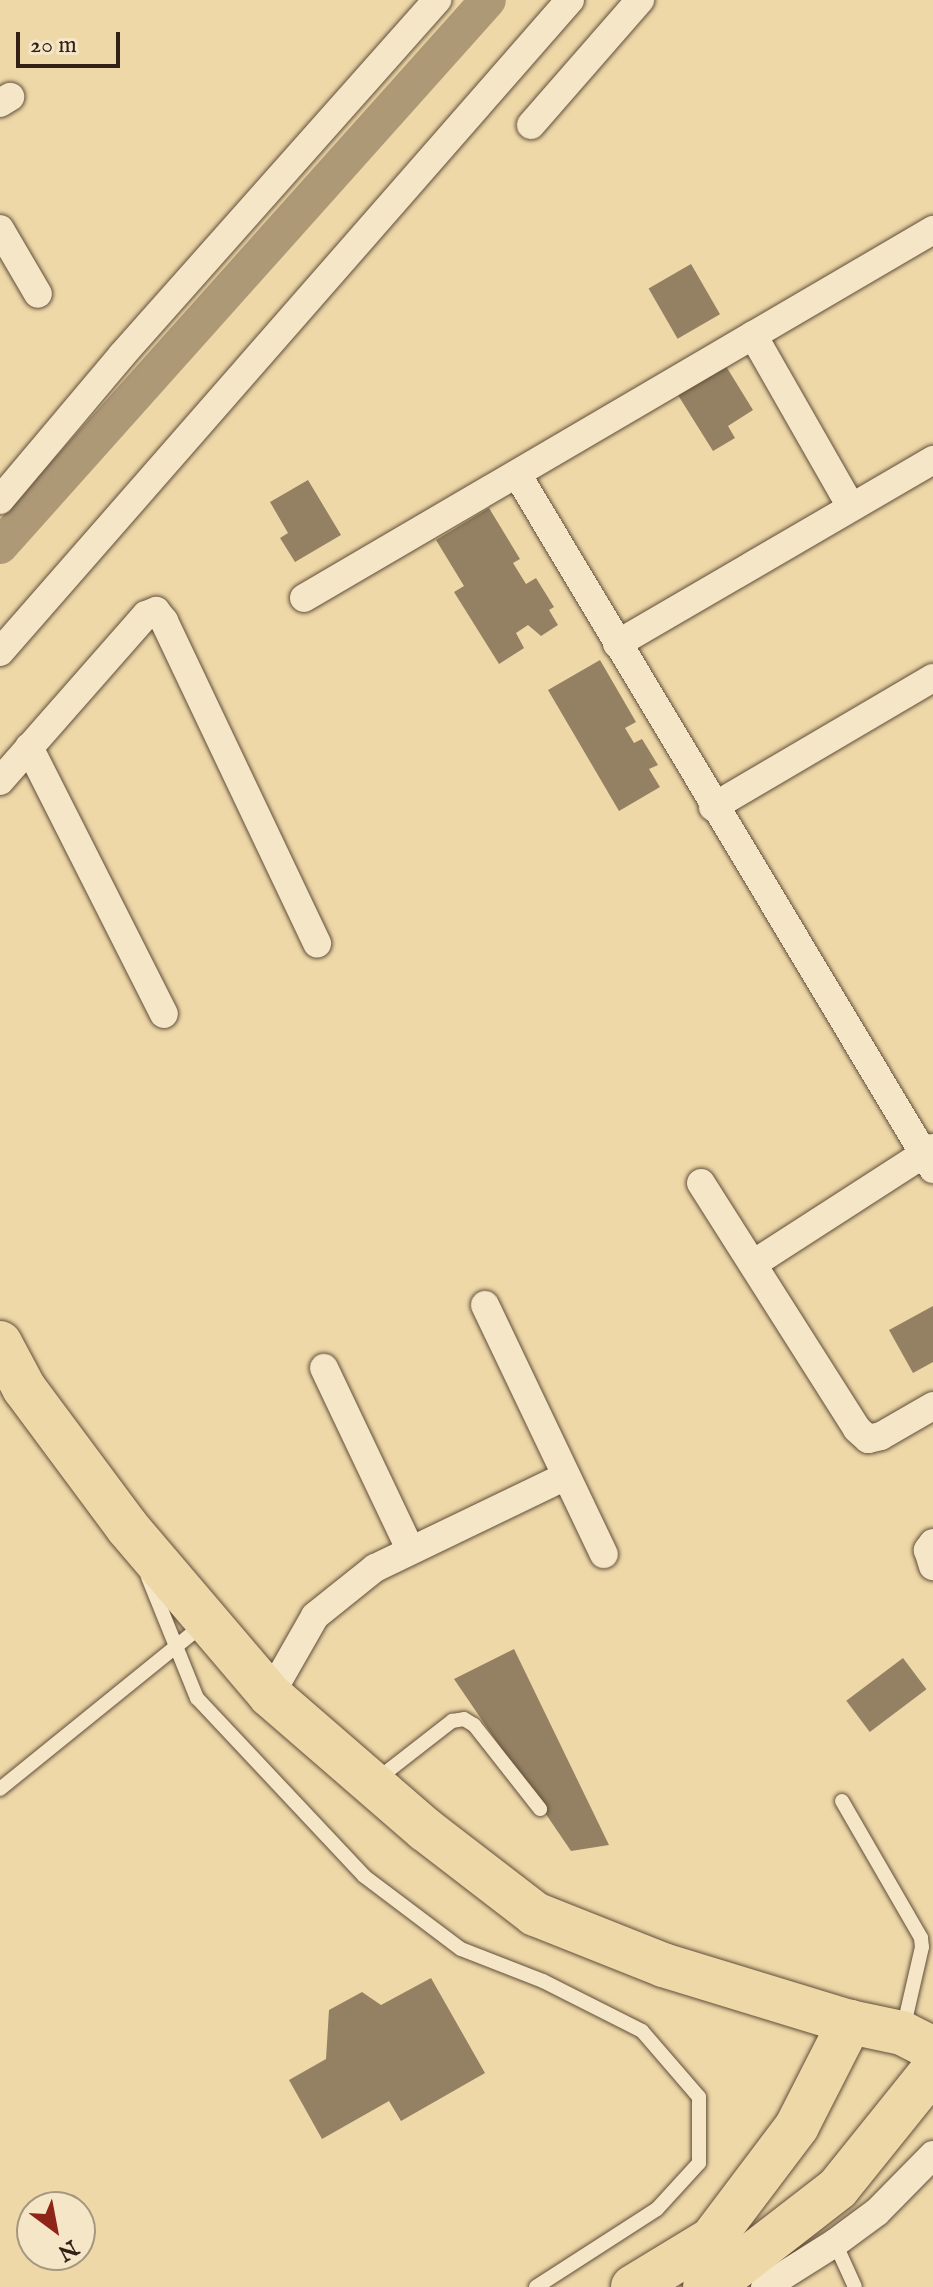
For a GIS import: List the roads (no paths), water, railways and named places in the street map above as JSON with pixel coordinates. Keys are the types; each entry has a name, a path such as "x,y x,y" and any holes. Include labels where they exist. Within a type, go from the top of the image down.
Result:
{"main road":[{"path":"0,1343 24,1388 128,1528 192,1634 270,1695 426,1830 535,1914 663,1965 918,2041"},
{"path":"633,2287 712,2239 797,2126 850,2022"},
{"path":"705,2287 735,2268 838,2188 933,2070"}],"street":[{"path":"0,500 122,355 437,0"},
{"path":"0,652 570,0"},
{"path":"531,125 640,0"},
{"path":"0,229 38,294"},
{"path":"304,598 933,230"},
{"path":"753,335 851,507"},
{"path":"617,644 933,460"},
{"path":"517,474 713,807 930,1157 753,1264"},
{"path":"0,781 146,615 156,611 164,621 317,943"},
{"path":"713,807 933,678"},
{"path":"29,747 164,1014"},
{"path":"701,1183 857,1429 868,1439 881,1436 933,1406"},
{"path":"485,1305 604,1554"},
{"path":"324,1368 410,1549"},
{"path":"270,1695 315,1616 375,1568 566,1476"},
{"path":"933,1543 928,1550 933,1566"},
{"path":"765,2287 877,2212 933,2155"}],"lane":[{"path":"0,1789 192,1634"},
{"path":"192,1634 197,1698 364,1876 461,1949 543,1981 642,2031 699,2097 699,2163 657,2209 536,2287"},
{"path":"372,1783 452,1721 464,1719 474,1725 540,1809"},
{"path":"842,1801 921,1938 918,2041"},
{"path":"835,2243 855,2287"}],"waterway":[{"path":"0,546 488,0"}]}
